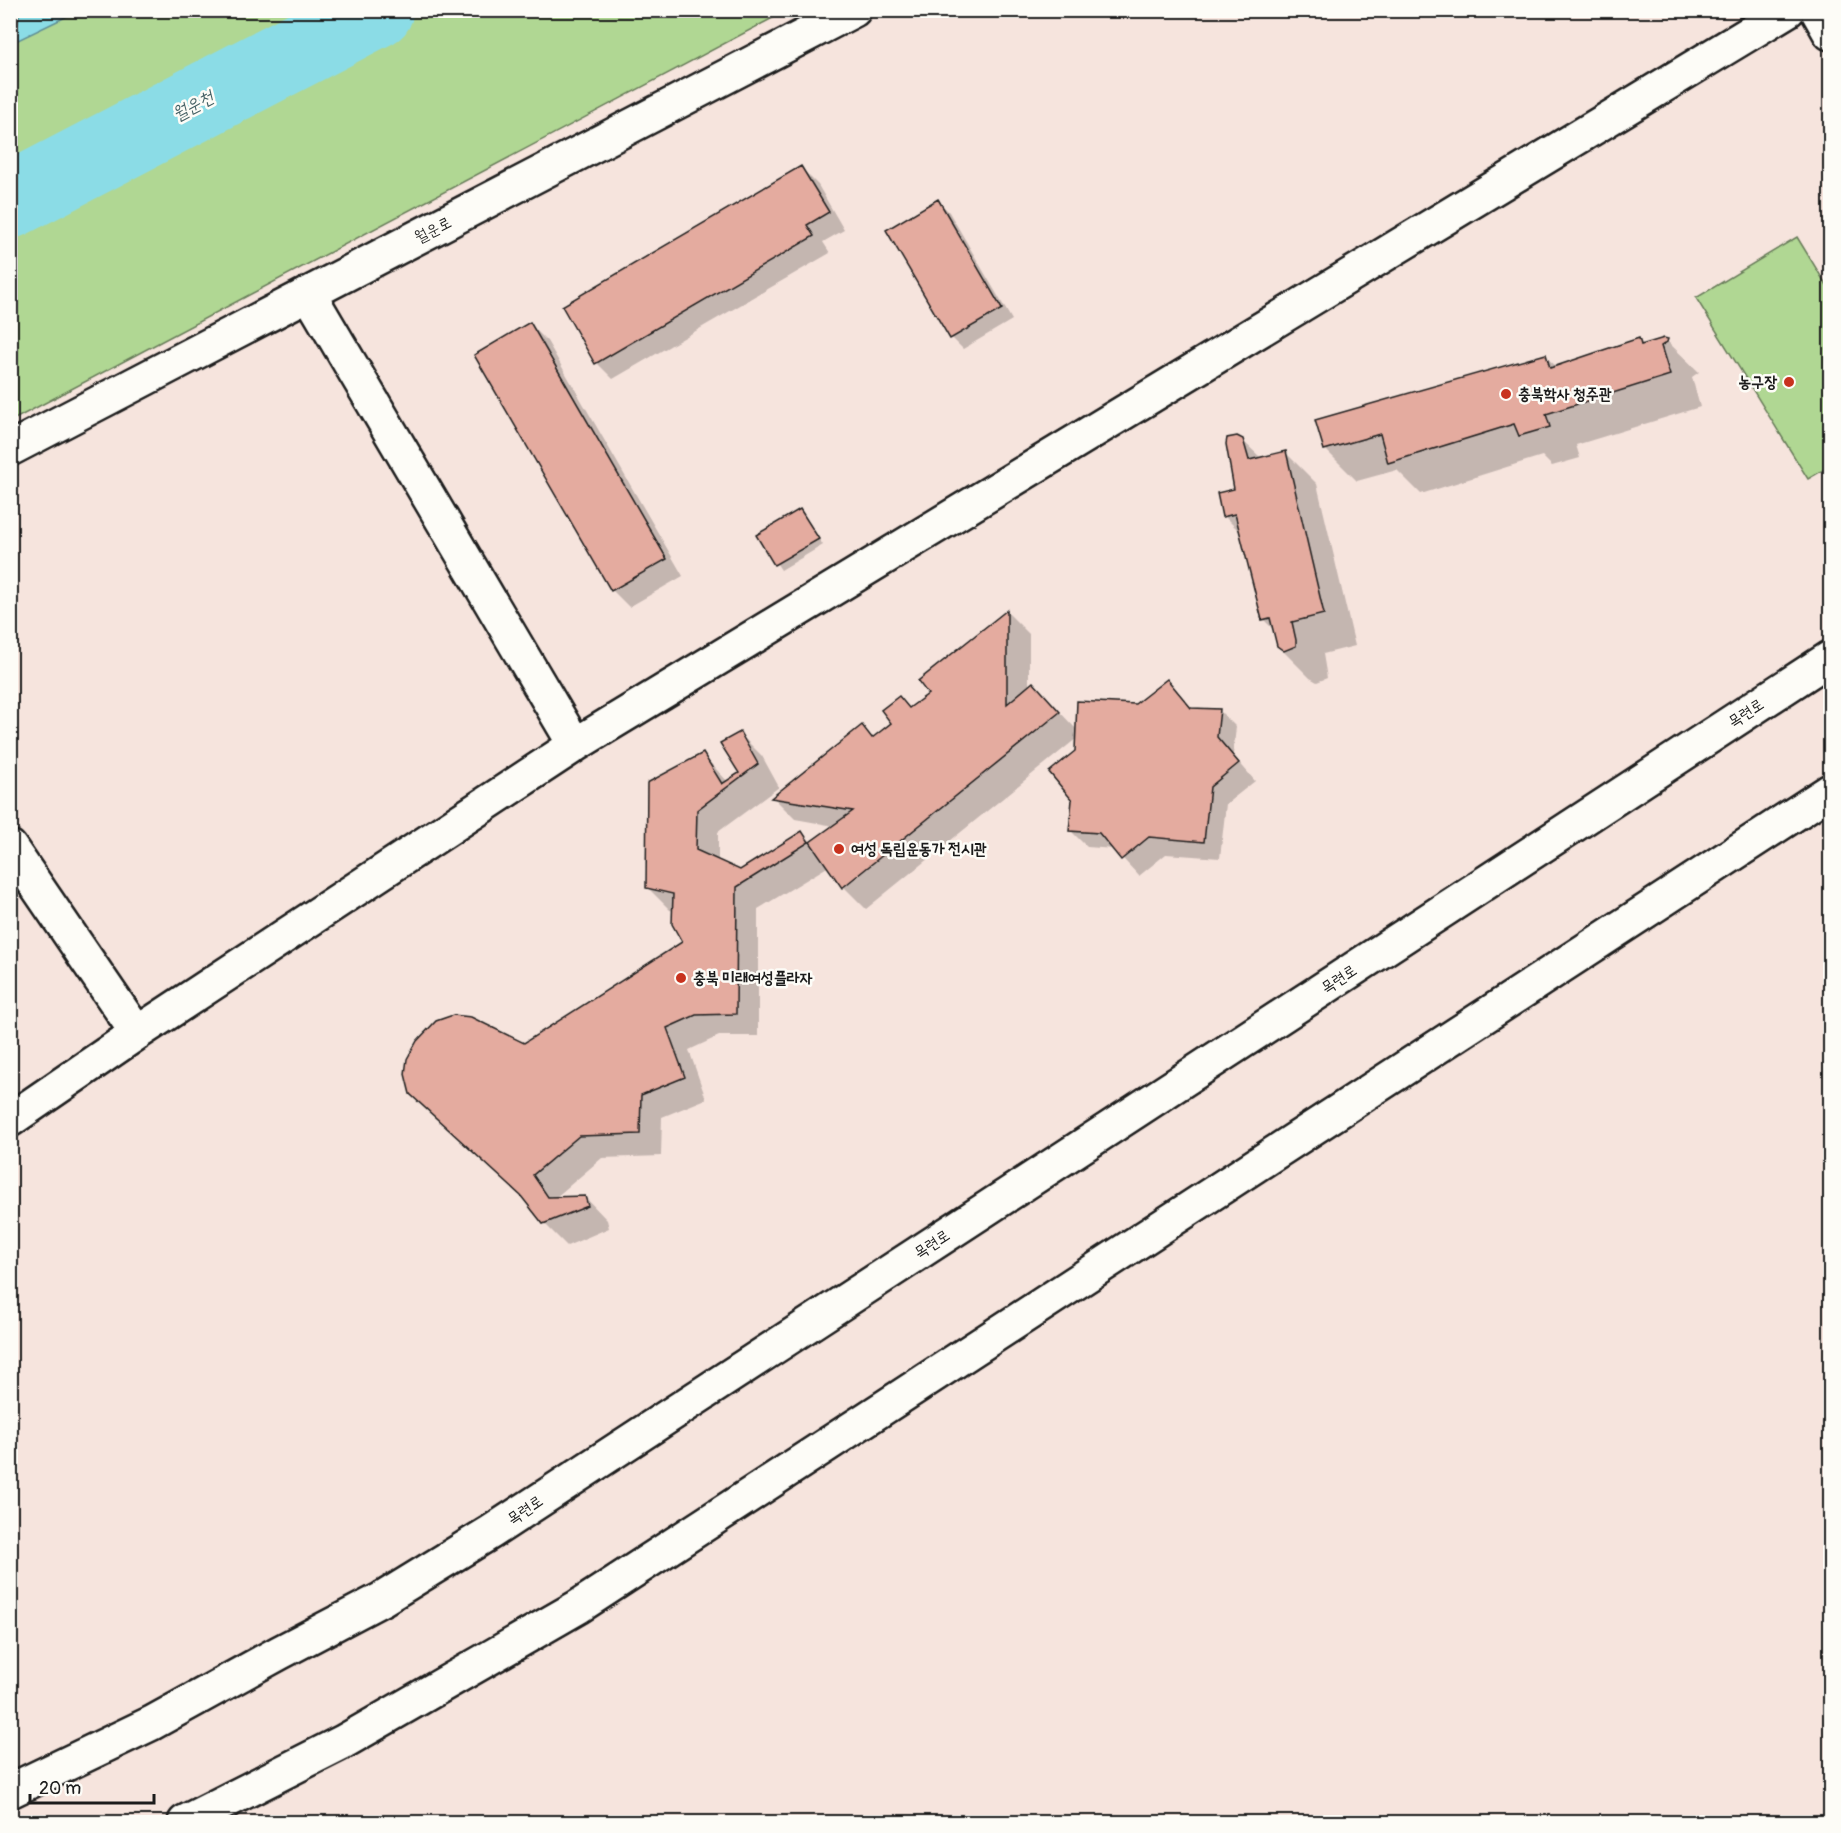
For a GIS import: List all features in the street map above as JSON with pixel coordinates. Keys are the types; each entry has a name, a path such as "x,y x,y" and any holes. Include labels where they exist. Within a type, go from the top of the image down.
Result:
{"street":[{"name":"월운로","path":"10,449 854,10"},
{"path":"10,1120 137,1033 575,745 1788,10"},
{"path":"1816,10 1830,33"},
{"path":"309,294 575,745"},
{"name":"목련로","path":"10,1791 152,1723 382,1599 491,1532 1830,658"},
{"path":"185,1822 343,1742 578,1607 1830,791"},
{"path":"10,847 137,1033"}],"green space":[{"path":"11,11 786,11 11,421"},
{"name":"농구장","path":"1797,237 1830,291 1830,466 1808,479 1696,298"}],"water":[{"path":"20,10 78,11 14,42"}],"building":[{"path":"801,166 829,212 807,225 814,236 595,364 562,306"},
{"path":"938,199 1002,309 950,339 886,230"},
{"path":"530,322 667,559 611,591 474,355"},
{"name":"충북학사 청주관","path":"1639,338 1641,345 1664,338 1668,339 1661,346 1670,375 1546,414 1550,427 1519,436 1514,424 1388,463 1380,434 1324,450 1315,420 1546,354 1550,368"},
{"path":"1237,436 1243,439 1249,460 1286,451 1324,614 1292,622 1296,646 1284,651 1277,646 1270,618 1262,620 1235,514 1222,517 1217,493 1234,489 1226,444 1227,438"},
{"path":"800,509 819,539 774,565 756,535"},
{"path":"1007,610 1007,704 1033,682 1060,712 842,888 810,842 853,811 771,798 862,725 872,738 891,723 881,710 899,696 909,708 928,694 918,681"},
{"path":"1167,679 1191,708 1220,709 1217,737 1239,763 1210,787 1204,842 1149,837 1121,860 1099,833 1069,831 1072,800 1049,772 1075,751 1077,701 1135,704"},
{"name":"충북 미래여성플라자","path":"740,732 758,764 697,810 696,850 740,870 802,831 809,842 737,887 736,1014 696,1015 667,1028 685,1077 641,1095 640,1134 579,1136 533,1175 548,1197 585,1196 588,1206 543,1224 521,1196 410,1094 405,1074 407,1059 417,1041 436,1021 453,1015 471,1017 524,1043 682,942 672,924 673,894 646,888 647,783 703,753 722,784 739,773 720,743"}],"waterway":[{"name":"월운천","path":"10,201 376,10"}],"place":[{"name":"농구장","path":"1789,382"},
{"name":"충북학사 청주관","path":"1506,394"},
{"name":"여성 독립운동가 전시관","path":"839,849"},
{"name":"충북 미래여성플라자","path":"681,978"}]}
